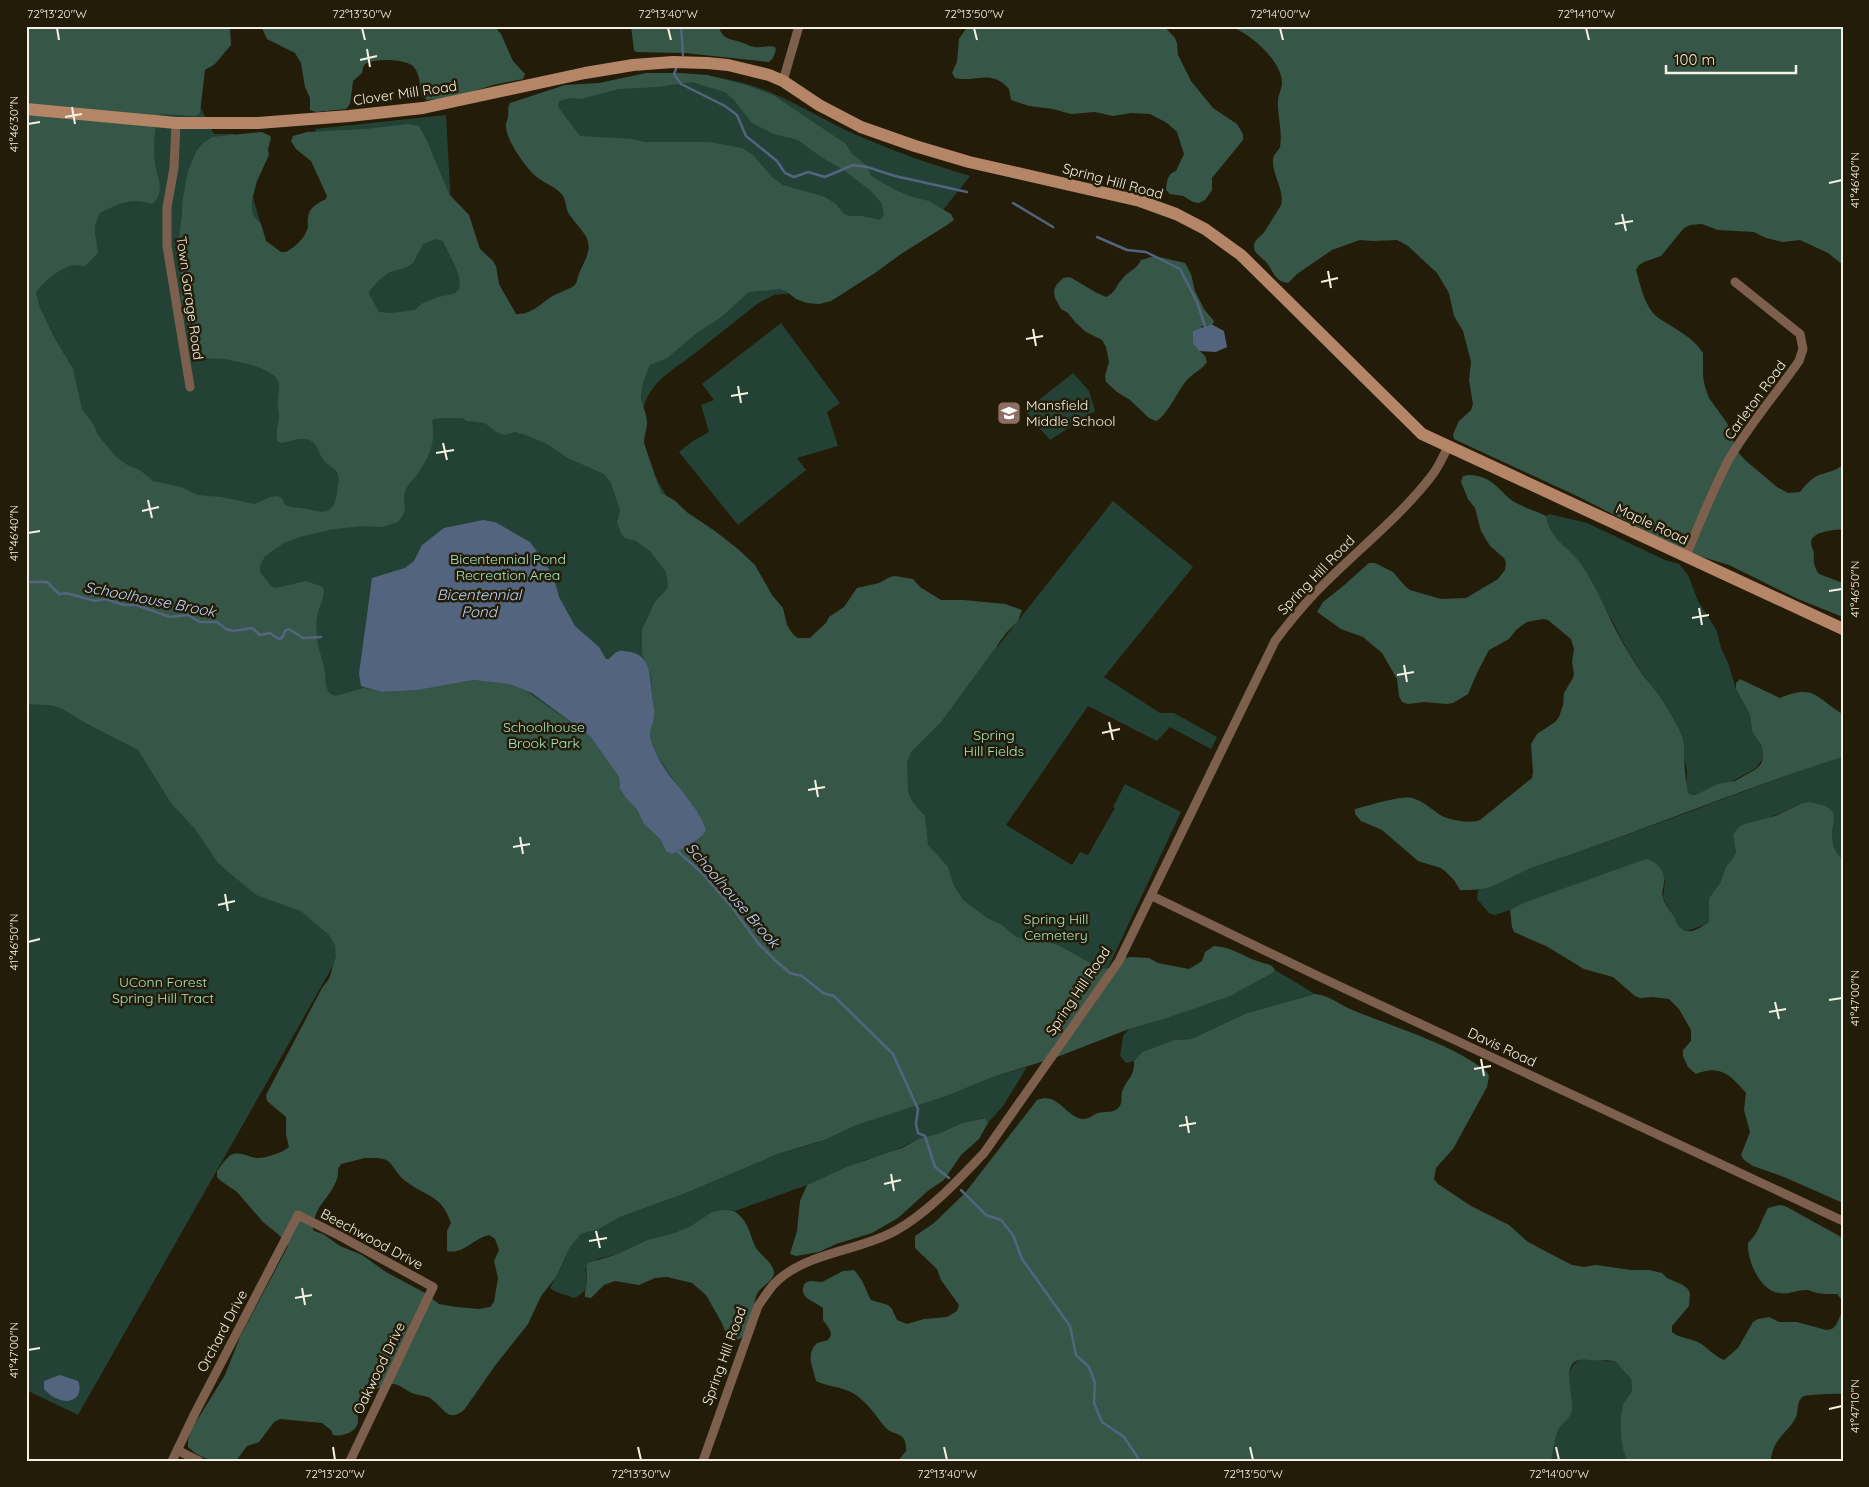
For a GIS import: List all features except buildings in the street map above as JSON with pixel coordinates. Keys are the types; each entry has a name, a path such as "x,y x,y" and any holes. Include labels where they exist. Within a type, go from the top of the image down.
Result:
{"street":[{"path":"783,82 799,26"},
{"name":"Clover Mill Road","path":"26,110 176,123 258,123 423,108 586,73 633,65 673,62 728,65 770,75 783,82"},
{"name":"Spring Hill Road","path":"703,1461 758,1306 773,1285 788,1272 811,1260 876,1240 896,1231 917,1217 958,1180 984,1153 1119,961 1275,641 1315,593 1421,489 1434,472 1448,447 1422,434 1240,255 1205,229 1176,214 1140,201 969,162 915,146 861,127 819,105 783,82"},
{"name":"Town Garage Road","path":"176,123 174,168 167,207 167,246 190,387"},
{"name":"Carleton Road","path":"1686,556 1708,503 1729,461 1743,438 1799,361 1804,349 1802,339 1793,326 1735,282"},
{"name":"Maple Road","path":"1448,447 1514,475 1843,629"},
{"name":"Davis Road","path":"1152,896 1322,978 1843,1221"},
{"name":"Beechwood Drive","path":"298,1215 433,1287"},
{"name":"Orchard Drive","path":"172,1461 298,1215"},
{"name":"Oakwood Drive","path":"350,1461 433,1287"},
{"path":"177,1450 199,1461"}],"green space":[{"name":"Schoolhouse Brook Park","path":"26,26 159,26 214,134 234,134 280,288 361,286 315,129 446,115 451,206 555,389 653,349 523,100 704,75 740,82 766,90 873,142 914,158 970,176 943,210 794,293 774,295 757,304 658,382 648,395 641,425 647,457 661,487 670,500 800,641 969,629 998,646 1113,501 1193,567 1104,677 1160,713 1174,713 1217,737 1211,749 1170,727 1157,741 1088,706 1006,825 1072,865 1080,852 1088,855 1115,808 1113,807 1125,784 1181,812 1107,970 949,1095 993,1077 1027,1067 1003,1106 988,1123 984,1118 962,1123 940,1133 918,1139 886,1155 865,1160 807,1185 735,1211 730,1210 674,1233 647,1240 615,1255 598,1259 585,1269 587,1279 585,1290 574,1298 558,1293 550,1288 576,1237 599,1229 620,1217 686,1193 778,1154 819,1142 355,927 78,1415 26,1390"},
{"name":"Schoolhouse Brook Park","path":"26,26 232,26 230,28 231,45 215,64 205,70 200,113 195,116 161,114 158,116 154,145 155,163 160,184 157,199 153,204 138,201 125,202 100,213 95,225 98,253 85,266 68,266 58,272 47,280 36,293 40,308 55,339 73,369 82,409 93,424 98,435 116,457 129,466 140,470 153,481 181,487 197,495 221,497 255,504 275,496 282,498 284,504 289,507 322,512 333,506 337,494 338,474 324,461 312,441 302,439 282,443 277,441 279,383 276,378 271,373 256,366 225,359 209,358 200,354 195,330 181,298 181,275 177,251 182,204 188,171 196,152 202,144 212,137 262,132 270,136 269,155 257,181 252,200 252,210 253,215 261,224 266,241 281,252 286,252 304,237 308,228 308,214 327,196 311,161 296,149 291,141 293,136 307,132 366,129 408,124 419,126 449,194 469,215 480,249 496,266 499,284 516,314 523,314 576,284 586,257 588,243 584,233 569,214 561,193 534,174 523,162 513,145 506,130 510,103 565,85 599,83 646,73 707,75 746,85 773,95 846,144 852,154 866,165 871,176 895,190 929,201 951,214 954,220 831,301 819,304 807,303 796,299 780,289 749,292 720,318 698,332 667,358 650,365 641,395 647,420 644,443 661,493 674,500 688,513 715,531 755,565 772,595 783,608 787,625 793,635 798,638 810,638 826,623 829,617 844,607 857,588 879,583 895,576 913,579 920,587 941,600 1005,604 1022,610 1018,621 1007,632 941,722 911,752 907,763 908,792 913,803 925,816 928,845 948,867 953,884 963,900 987,918 1002,925 1016,937 1032,937 1058,945 1101,969 1115,968 1125,958 1131,957 1149,958 1158,963 1189,969 1202,961 1205,952 1214,946 1231,950 1268,964 1275,970 1230,996 1129,1029 1057,1057 993,1077 949,1095 856,1125 824,1140 778,1154 686,1193 620,1217 599,1229 581,1234 570,1247 556,1277 541,1296 528,1324 497,1363 464,1410 458,1414 449,1414 430,1398 412,1393 397,1384 391,1384 381,1387 368,1397 359,1410 357,1426 348,1433 333,1435 331,1430 322,1423 280,1419 274,1422 259,1442 247,1446 236,1461 210,1460 199,1456 188,1447 191,1430 225,1375 240,1337 288,1246 279,1235 263,1222 237,1192 217,1177 217,1171 226,1159 233,1154 260,1158 278,1153 289,1147 286,1135 286,1117 267,1101 266,1095 322,988 329,979 336,957 335,945 329,935 301,911 256,895 218,863 195,829 171,803 138,750 61,708 50,705 26,704","holes":["692,82 725,92 734,100 752,123 774,134 798,140 870,190 882,204 884,215 880,220 844,214 836,204 825,197 783,185 773,178 753,155 742,148 709,142 645,142 632,139 580,136 558,107 559,101 570,98 581,99 618,89 658,87","435,239 443,241 457,271 460,284 459,290 454,294 438,297 421,304 415,310 391,313 379,312 369,291 390,272 405,268 413,263 423,244","462,418 467,421 485,423 496,432 504,435 515,432 526,435 547,444 568,458 604,474 611,483 620,510 617,522 621,533 625,538 636,541 650,551 666,572 667,589 655,602 642,629 642,654 651,675 654,716 650,733 657,755 681,791 694,806 696,841 679,849 666,851 660,839 644,824 637,811 620,789 619,777 590,736 526,691 509,684 472,680 418,690 382,692 364,688 335,696 328,691 316,633 318,614 324,591 323,587 306,581 276,588 271,586 260,572 260,566 265,556 284,543 300,537 334,529 364,526 382,527 398,522 405,508 404,494 406,489 428,457 432,444 432,421 434,419","365,1158 386,1160 410,1185 431,1196 443,1206 451,1223 447,1231 447,1251 458,1251 489,1235 495,1239 499,1250 494,1261 498,1278 494,1302 490,1307 479,1309 439,1304 425,1293 386,1272 362,1255 340,1246 323,1234 314,1231 312,1226 316,1214 335,1185 338,1169 341,1164"]},
{"path":"261,26 494,26 501,34 513,61 525,74 523,79 493,85 455,97 427,100 422,96 419,77 413,66 398,61 371,61 363,67 362,73 353,81 350,104 346,109 316,112 310,110 310,98 305,87 301,63 295,53 267,39"},
{"path":"631,26 718,26 725,37 753,47 770,46 775,47 776,50 769,62 685,53 636,52 634,50"},
{"path":"968,26 1164,26 1175,38 1178,55 1191,81 1213,108 1237,124 1243,134 1243,140 1212,178 1212,190 1205,200 1199,203 1193,202 1183,196 1170,194 1166,190 1168,178 1176,171 1184,154 1177,132 1167,123 1150,114 1131,113 1113,116 1095,112 1071,114 1053,109 1029,106 1011,100 1009,89 996,79 955,78 952,73 957,62 959,39"},
{"path":"1229,26 1843,26 1843,265 1828,253 1800,240 1783,242 1766,238 1754,232 1718,230 1702,224 1690,225 1684,228 1661,256 1644,262 1636,270 1644,297 1655,315 1689,338 1703,353 1703,376 1709,398 1727,423 1737,451 1745,460 1777,487 1788,493 1800,492 1808,482 1819,475 1843,465 1843,529 1819,534 1812,539 1811,543 1814,553 1814,564 1819,574 1843,583 1843,617 1798,599 1729,565 1689,553 1579,497 1454,439 1453,434 1459,421 1471,410 1473,404 1469,380 1471,362 1463,331 1454,316 1449,293 1437,273 1408,246 1397,240 1360,240 1332,250 1297,274 1288,283 1276,277 1267,263 1254,249 1254,246 1255,241 1265,231 1281,205 1282,199 1273,160 1281,141 1278,101 1282,82 1276,65 1263,48 1246,34"},
{"path":"1155,256 1185,263 1204,309 1214,321 1213,324 1202,326 1197,333 1196,347 1205,356 1207,362 1187,380 1164,414 1156,421 1149,418 1130,400 1106,382 1105,376 1109,362 1106,347 1102,340 1086,332 1068,313 1061,309 1055,298 1054,290 1063,278 1070,277 1106,297 1114,291 1125,276 1141,260"},
{"path":"781,323 840,403 827,412 838,446 797,458 806,470 738,525 679,452 709,432 701,405 714,400 702,384"},
{"path":"1073,373 1089,391 1095,411 1050,440 1025,411"},
{"path":"1469,475 1491,481 1516,503 1546,516 1555,537 1581,564 1624,645 1642,674 1661,699 1680,731 1683,741 1689,794 1695,795 1717,784 1735,781 1761,764 1763,758 1762,747 1752,731 1750,715 1736,689 1736,683 1740,679 1780,698 1801,692 1815,695 1843,714 1843,757 1539,865 1493,886 1480,889 1460,890 1454,880 1441,868 1418,861 1382,830 1361,821 1355,814 1355,809 1407,797 1420,801 1442,816 1450,819 1466,822 1480,820 1532,778 1531,744 1537,734 1555,722 1559,717 1564,693 1573,678 1572,662 1574,649 1571,639 1548,620 1543,619 1527,622 1517,629 1509,639 1489,650 1468,694 1453,703 1447,704 1424,702 1408,704 1402,702 1399,696 1397,679 1382,653 1363,637 1341,629 1317,612 1323,602 1369,563 1375,563 1393,572 1410,590 1441,599 1466,598 1498,579 1505,570 1506,563 1504,558 1490,546 1481,531 1475,508 1468,499 1461,482 1463,476"},
{"path":"1549,514 1587,523 1665,560 1679,564 1688,575 1698,601 1717,631 1736,689 1750,715 1752,731 1762,747 1763,758 1756,768 1729,783 1717,784 1695,795 1689,794 1686,788 1687,771 1683,751 1684,745 1680,733 1660,697 1641,672 1573,555 1555,538 1548,528 1546,516"},
{"path":"1843,757 1843,918 1726,867 1720,883 1709,898 1709,921 1704,925 1687,931 1681,929 1663,898 1665,880 1510,910 1495,915 1489,913 1477,899 1478,890 1494,885 1533,867","holes":["1809,802 1823,805 1831,810 1833,833 1735,853 1764,820"]},
{"path":"1809,802 1822,805 1833,813 1832,841 1836,851 1843,860 1843,1203 1784,1177 1753,1166 1744,1160 1741,1155 1750,1132 1744,1110 1746,1093 1725,1073 1712,1070 1696,1074 1688,1067 1683,1056 1683,1050 1691,1041 1691,1030 1679,1009 1669,999 1640,998 1635,996 1613,977 1584,969 1546,946 1514,932 1510,910 1526,902 1646,859 1657,864 1662,870 1664,884 1662,894 1678,925 1684,930 1696,930 1709,921 1709,898 1720,883 1726,867 1736,852 1733,834 1741,825 1775,816"},
{"path":"1275,970 1315,994 1247,1013 1191,1039 1174,1040 1142,1052 1134,1061 1126,1063 1120,1056 1123,1036 1129,1029 1164,1019 1235,993"},
{"path":"1315,994 1421,1036 1456,1052 1486,1071 1489,1076 1487,1087 1453,1149 1436,1168 1434,1179 1438,1184 1471,1206 1509,1225 1528,1242 1572,1265 1584,1267 1596,1265 1631,1270 1649,1270 1662,1273 1667,1278 1683,1285 1690,1294 1689,1306 1672,1326 1672,1332 1678,1336 1698,1342 1724,1360 1738,1348 1753,1322 1758,1319 1769,1317 1779,1322 1797,1322 1826,1330 1832,1329 1836,1325 1843,1310 1843,1394 1810,1395 1801,1398 1796,1417 1776,1444 1770,1461 1628,1461 1623,1449 1621,1414 1623,1406 1632,1391 1631,1379 1616,1362 1579,1360 1573,1363 1570,1369 1572,1411 1558,1430 1551,1461 898,1461 906,1451 906,1444 902,1437 885,1427 858,1396 846,1390 816,1381 811,1361 811,1352 817,1343 828,1340 831,1335 823,1320 823,1308 807,1298 803,1292 805,1283 810,1281 822,1282 843,1271 854,1270 862,1281 871,1300 888,1305 897,1320 907,1324 924,1319 947,1317 957,1311 959,1305 941,1280 937,1269 915,1248 915,1236 934,1223 965,1193 1037,1100 1051,1099 1077,1118 1084,1119 1098,1113 1115,1110 1121,1103 1122,1092 1132,1074 1134,1061 1142,1052 1174,1040 1191,1039 1247,1013"},
{"path":"985,1118 988,1123 979,1139 961,1155 944,1180 929,1190 898,1218 872,1233 836,1244 819,1252 796,1256 790,1254 797,1231 800,1201 807,1185 849,1166 902,1148 918,1139 940,1133 962,1123"},
{"path":"1779,1205 1785,1206 1843,1238 1843,1301 1837,1294 1807,1290 1786,1293 1772,1291 1766,1287 1756,1274 1752,1266 1748,1243 1757,1231 1768,1208"},
{"path":"724,1210 735,1212 742,1218 756,1248 772,1266 774,1273 757,1294 748,1325 741,1338 735,1341 728,1339 722,1323 706,1295 692,1283 667,1277 655,1278 639,1285 615,1281 604,1285 591,1298 585,1297 588,1263 615,1255 647,1240 674,1233 691,1226 712,1212"},
{"path":"1583,1358 1617,1362 1631,1379 1632,1391 1625,1401 1638,1461 1298,1461 1572,1398 1569,1375 1573,1365"}],"water":[{"path":"1211,324 1224,331 1227,347 1216,352 1199,351 1193,343 1193,331"},
{"name":"Bicentennial Pond","path":"483,520 495,522 530,542 553,575 559,597 575,626 599,647 606,659 609,659 619,651 623,651 638,654 646,663 650,674 654,710 650,732 651,741 667,773 696,809 706,830 691,844 672,854 666,851 660,839 644,824 637,810 620,789 619,777 590,736 532,693 509,684 473,680 418,690 382,692 361,686 359,674 372,578 405,568 414,561 422,545 444,528"},
{"path":"60,1375 78,1381 79,1391 76,1398 63,1401 52,1396 44,1389 44,1381"}],"waterway":[{"path":"681,26 683,55"},
{"path":"676,69 674,74 681,84 725,106 737,115 746,136 777,161 785,173 794,177 808,172 825,177 853,165 967,192"},
{"path":"1013,203 1053,227"},
{"path":"1097,237 1127,250 1146,252 1180,269 1197,302 1205,326"},
{"name":"Schoolhouse Brook","path":"26,582 47,582 59,594 66,593 95,601 105,599 124,605 136,605 170,617 188,615 200,622 217,622 226,629 233,631 252,628 260,635 270,633 280,639 285,631 289,629 303,638 321,637"},
{"name":"Schoolhouse Brook","path":"675,849 701,872 732,907 758,943 776,961 790,973 802,976 823,993 834,996 893,1054 918,1109 916,1124 918,1133 925,1136 935,1167 949,1178"},
{"name":"Schoolhouse Brook","path":"961,1190 986,1215 1001,1220 1013,1235 1022,1259 1070,1326 1076,1355 1089,1367 1095,1383 1094,1403 1102,1422 1124,1437 1140,1461"}],"place":[{"name":"Mansfield Middle School","path":"1009,413"}],"park label":[{"name":"Bicentennial Pond Recreation Area","path":"508,568"},
{"name":"Spring Hill Fields","path":"994,744"},
{"name":"Spring Hill Cemetery","path":"1056,928"},
{"name":"UConn Forest Spring Hill Tract","path":"163,990"}]}
